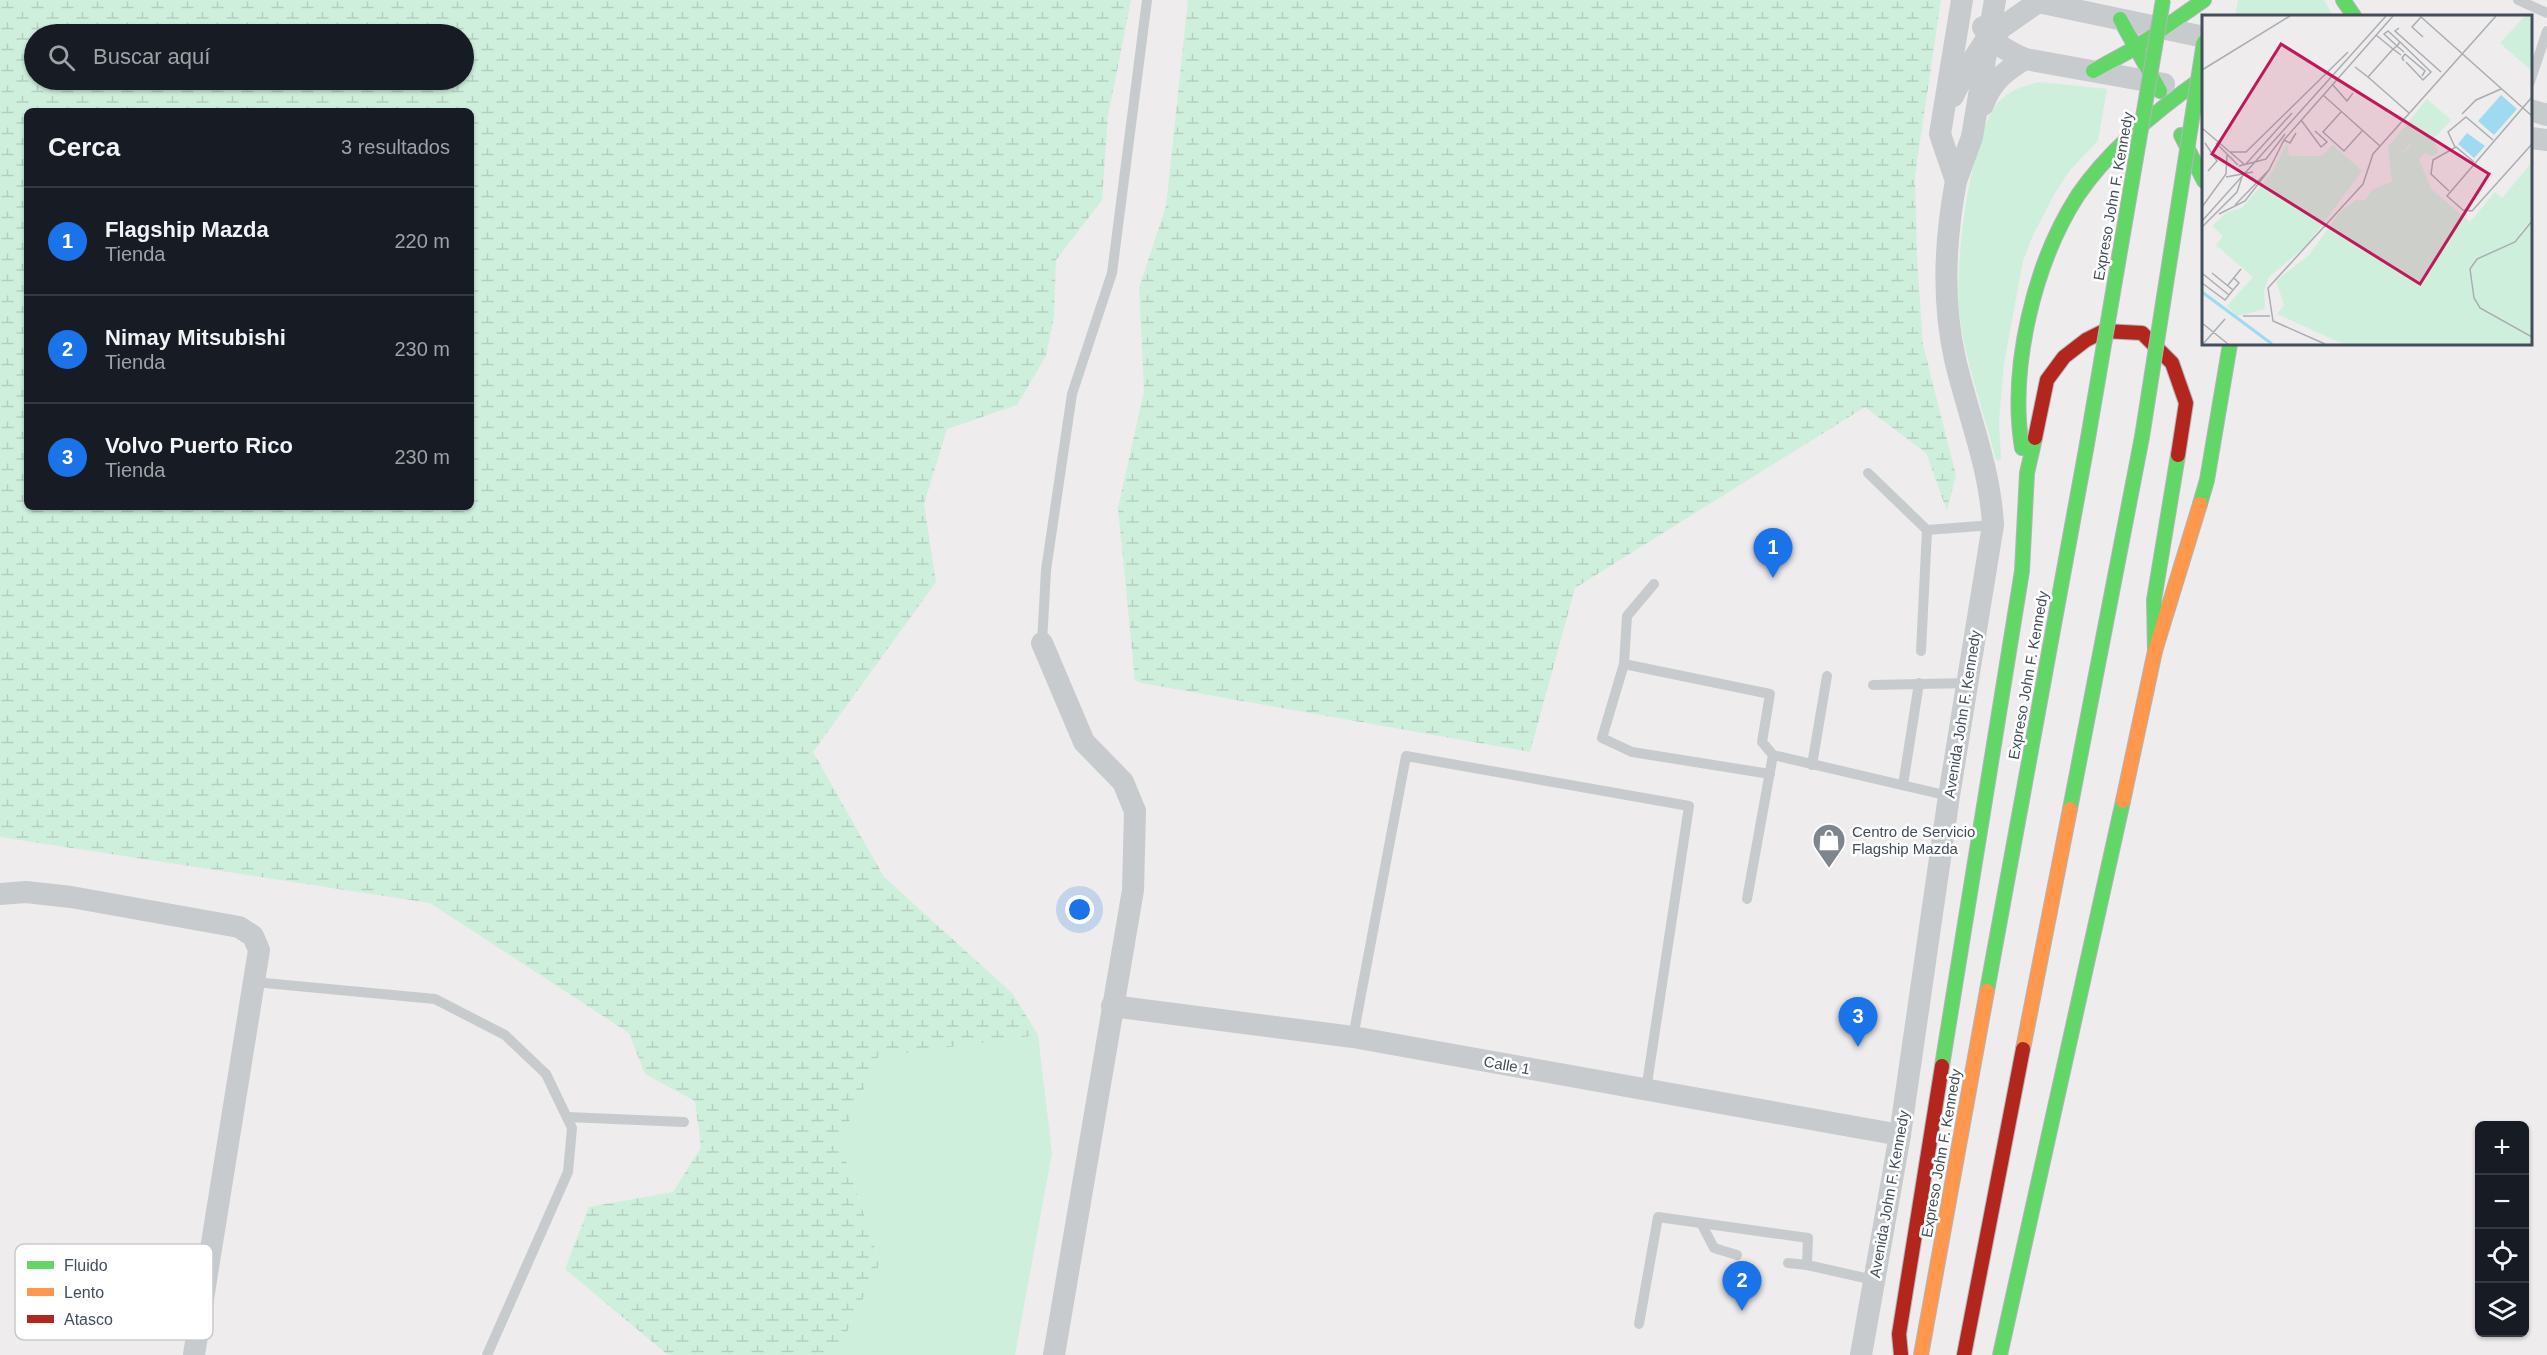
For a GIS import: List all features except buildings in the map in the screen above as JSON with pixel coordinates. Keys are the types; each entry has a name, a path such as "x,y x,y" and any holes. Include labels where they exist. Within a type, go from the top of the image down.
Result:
{"highway":[{"name":"Expreso John F. Kennedy","path":"1922,1355 2087,444 2163,0"},
{"path":"2170,0 2174,22"},
{"path":"2092,71 2135,48 2204,0"},
{"path":"2207,15 2210,0"},
{"path":"2343,0 2353,15"},
{"path":"2120,20 2155,82 2202,177"},
{"path":"1964,1355 2142,437 2202,42"},
{"path":"2027,473 2016,419 2018,374 2034,294 2047,258 2077,197 2123,143 2171,113 2198,85"},
{"path":"1901,1355 1899,1334 2022,571 2027,473 2047,380 2064,357 2086,340 2104,331 2142,333 2172,363 2186,403 2154,600 2155,651"},
{"path":"2000,1355 2155,651 2207,480 2230,345"}],"street":[{"name":"Avenida John F. Kennedy","path":"1956,181 1940,134 1962,0"},
{"path":"1973,0 1977,16 1988,37 2025,59 2155,82 2198,85"},
{"name":"Avenida John F. Kennedy","path":"1861,1355 1900,1135 1949,795 1993,525 1992,499 1955,359 1946,306 1952,201 1956,181 1971,137 1995,0"},
{"path":"1943,114 1966,69 1988,37 2037,1 2120,20 2174,22 2202,35"},
{"path":"1971,137 1988,90 2002,73 2025,59"},
{"path":"2532,111 2547,115"},
{"path":"2532,138 2547,140"},
{"path":"1042,643 1084,742 1122,782 1135,811 1132,890 1054,1355"},
{"path":"0,894 26,892 71,897 239,927 252,936 259,950 212,1244"},
{"name":"Calle 1","path":"1112,1006 1353,1037 1900,1135"},
{"path":"194,1355 196,1340"}],"lane":[{"path":"1042,643 1046,570 1072,394 1112,273 1147,0"},
{"path":"2518,0 2547,13"},
{"path":"2532,76 2547,31"},
{"path":"1868,474 1928,530 1993,525"},
{"path":"1921,651 1928,530"},
{"path":"1654,584 1627,616 1624,664 1602,738 1632,752 1770,774"},
{"path":"1624,664 1770,694 1762,742 1773,755 1949,795"},
{"path":"1812,765 1827,676"},
{"path":"1903,785 1919,683"},
{"path":"1873,685 1968,683"},
{"path":"1747,899 1773,755"},
{"path":"1353,1037 1406,756 1689,806 1646,1090"},
{"path":"254,982 435,999 505,1035 546,1074 573,1128 568,1172 487,1355"},
{"path":"567,1117 684,1122"},
{"path":"1639,1324 1658,1217 1808,1238 1807,1265"},
{"path":"1701,1223 1714,1248 1737,1255"},
{"path":"1788,1263 1874,1280"}],"green space":[{"path":"0,0 1131,0 1108,116 1102,200 1056,260 1054,317 1046,356 1017,405 947,429 924,504 936,582 813,752 884,877 1013,994 1038,1035 878,1057 840,1142 880,1263 836,1355 668,1355 565,1269 589,1207 673,1192 701,1147 695,1101 645,1074 629,1033 430,903 0,837"},
{"path":"1188,0 1941,0 1915,175 1917,258 1923,345 1956,475 1947,511 1926,453 1865,407 1575,588 1530,752 1141,683 1135,680 1118,508 1144,391 1139,288 1166,206"},
{"path":"2238,0 2324,0 2332,15 2235,15"},
{"path":"2040,82 2107,89 2098,141 2070,170 2055,193 2033,235 2023,261 2004,363 1999,422 2001,460 1996,460 1971,371 1960,318 1958,298 1961,242 1970,179 1985,126 1994,108 2003,97 2020,88"},
{"path":"1038,1035 1052,1153 1015,1355 836,1355 880,1263 840,1142 878,1057"}],"traffic: fast":[{"path":"2087,444 2163,0"},
{"path":"2093,71 2135,48 2204,0"},
{"path":"2343,0 2353,15"},
{"path":"2120,19 2160,91"},
{"path":"2142,437 2202,55"},
{"path":"2022,448 2019,417 2022,351 2038,284 2062,222 2078,195 2120,145 2169,102 2202,78"},
{"path":"2181,135 2202,177"},
{"path":"2200,504 2207,480 2230,345"},
{"path":"2070,809 2142,437"},
{"path":"1942,1066 2022,571 2027,473 2035,438"},
{"path":"1987,991 2087,444"},
{"path":"2155,651 2154,600 2178,455"},
{"path":"2000,1355 2123,801"}],"traffic: slow":[{"path":"2123,801 2155,651 2200,504"},
{"path":"2023,1049 2070,809"},
{"path":"1921,1355 1987,991"}],"traffic: jam":[{"path":"2035,438 2047,380 2064,357 2086,340 2104,331 2142,333 2172,363 2186,403 2178,455"},
{"path":"1964,1355 2023,1049"},
{"path":"1901,1355 1899,1334 1942,1066"}],"place":[{"name":"Flagship Mazda","path":"1773,578"},
{"name":"Centro de Servicio Flagship Mazda","path":"1829,869"},
{"name":"Volvo Puerto Rico","path":"1858,1047"},
{"name":"Nimay Mitsubishi","path":"1742,1311"}]}
